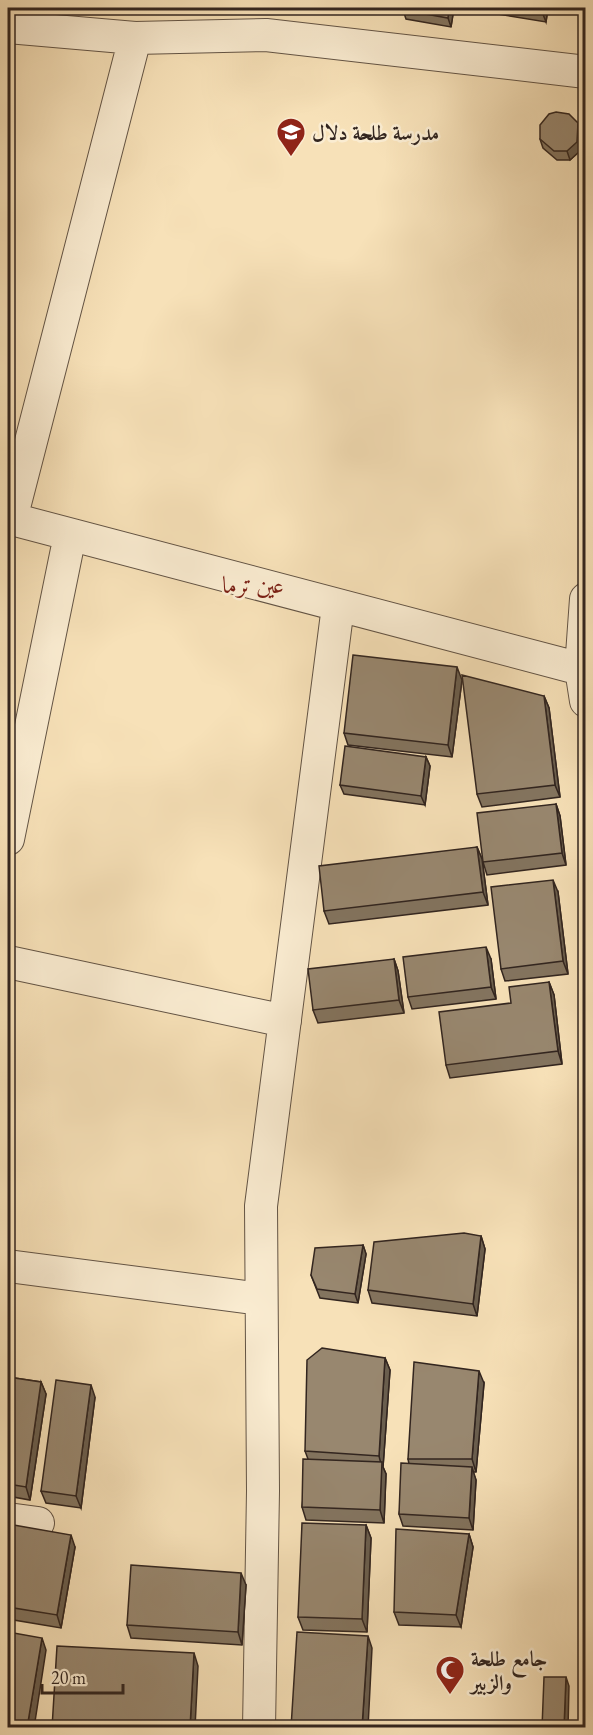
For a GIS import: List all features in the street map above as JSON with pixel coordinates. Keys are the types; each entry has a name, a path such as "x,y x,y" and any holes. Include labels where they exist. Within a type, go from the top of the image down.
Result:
{"street":[{"path":"8,27 135,38 266,35 585,72"},
{"path":"135,38 9,519 581,669"},
{"path":"8,838 70,535"},
{"path":"585,599 581,669 585,701"},
{"path":"259,1728 262,1491 261,1206 338,606"},
{"path":"8,962 285,1021"},
{"path":"8,1266 261,1299"},
{"path":"8,1519 38,1523"}],"building":[{"path":"404,8 449,8 448,18 403,10"},
{"path":"556,112 569,114 578,123 577,142 567,151 554,151 540,139 540,125 549,114"},
{"path":"353,655 457,667 448,745 344,733"},
{"path":"462,675 544,696 555,785 477,794"},
{"path":"345,746 426,757 421,796 340,785"},
{"path":"556,804 562,853 483,862 477,813"},
{"path":"477,847 483,892 324,911 319,866"},
{"path":"553,880 563,961 501,969 491,887"},
{"path":"486,947 491,987 408,997 403,957"},
{"path":"394,959 399,1000 313,1010 308,969"},
{"path":"549,982 558,1051 446,1065 439,1012 511,1003 509,987"},
{"path":"464,1233 481,1236 473,1304 368,1290 374,1242"},
{"path":"363,1245 355,1294 317,1289 311,1275 315,1248"},
{"path":"322,1348 385,1358 379,1456 305,1451 307,1360"},
{"path":"414,1362 479,1371 472,1459 408,1459"},
{"path":"8,1377 41,1382 26,1487 8,1484"},
{"path":"56,1380 91,1385 76,1496 41,1491"},
{"path":"303,1459 382,1462 380,1510 302,1507"},
{"path":"401,1463 472,1467 469,1518 399,1514"},
{"path":"302,1523 366,1525 362,1619 298,1617"},
{"path":"8,1524 71,1535 57,1615 8,1607"},
{"path":"396,1529 469,1534 456,1615 394,1612"},
{"path":"131,1565 241,1573 238,1632 127,1625"},
{"path":"8,1632 42,1638 27,1728 8,1728"},
{"path":"297,1632 368,1636 362,1728 291,1728"},
{"path":"57,1646 194,1653 190,1728 52,1728"},
{"path":"544,1677 566,1677 564,1728 542,1728"}],"place":[{"name":"مدرسة طلحة دلال","path":"291,158"},
{"name":"جامع طلحة والزبير","path":"450,1696"}],"district":[{"name":"عين ترما","path":"253,584"}]}
